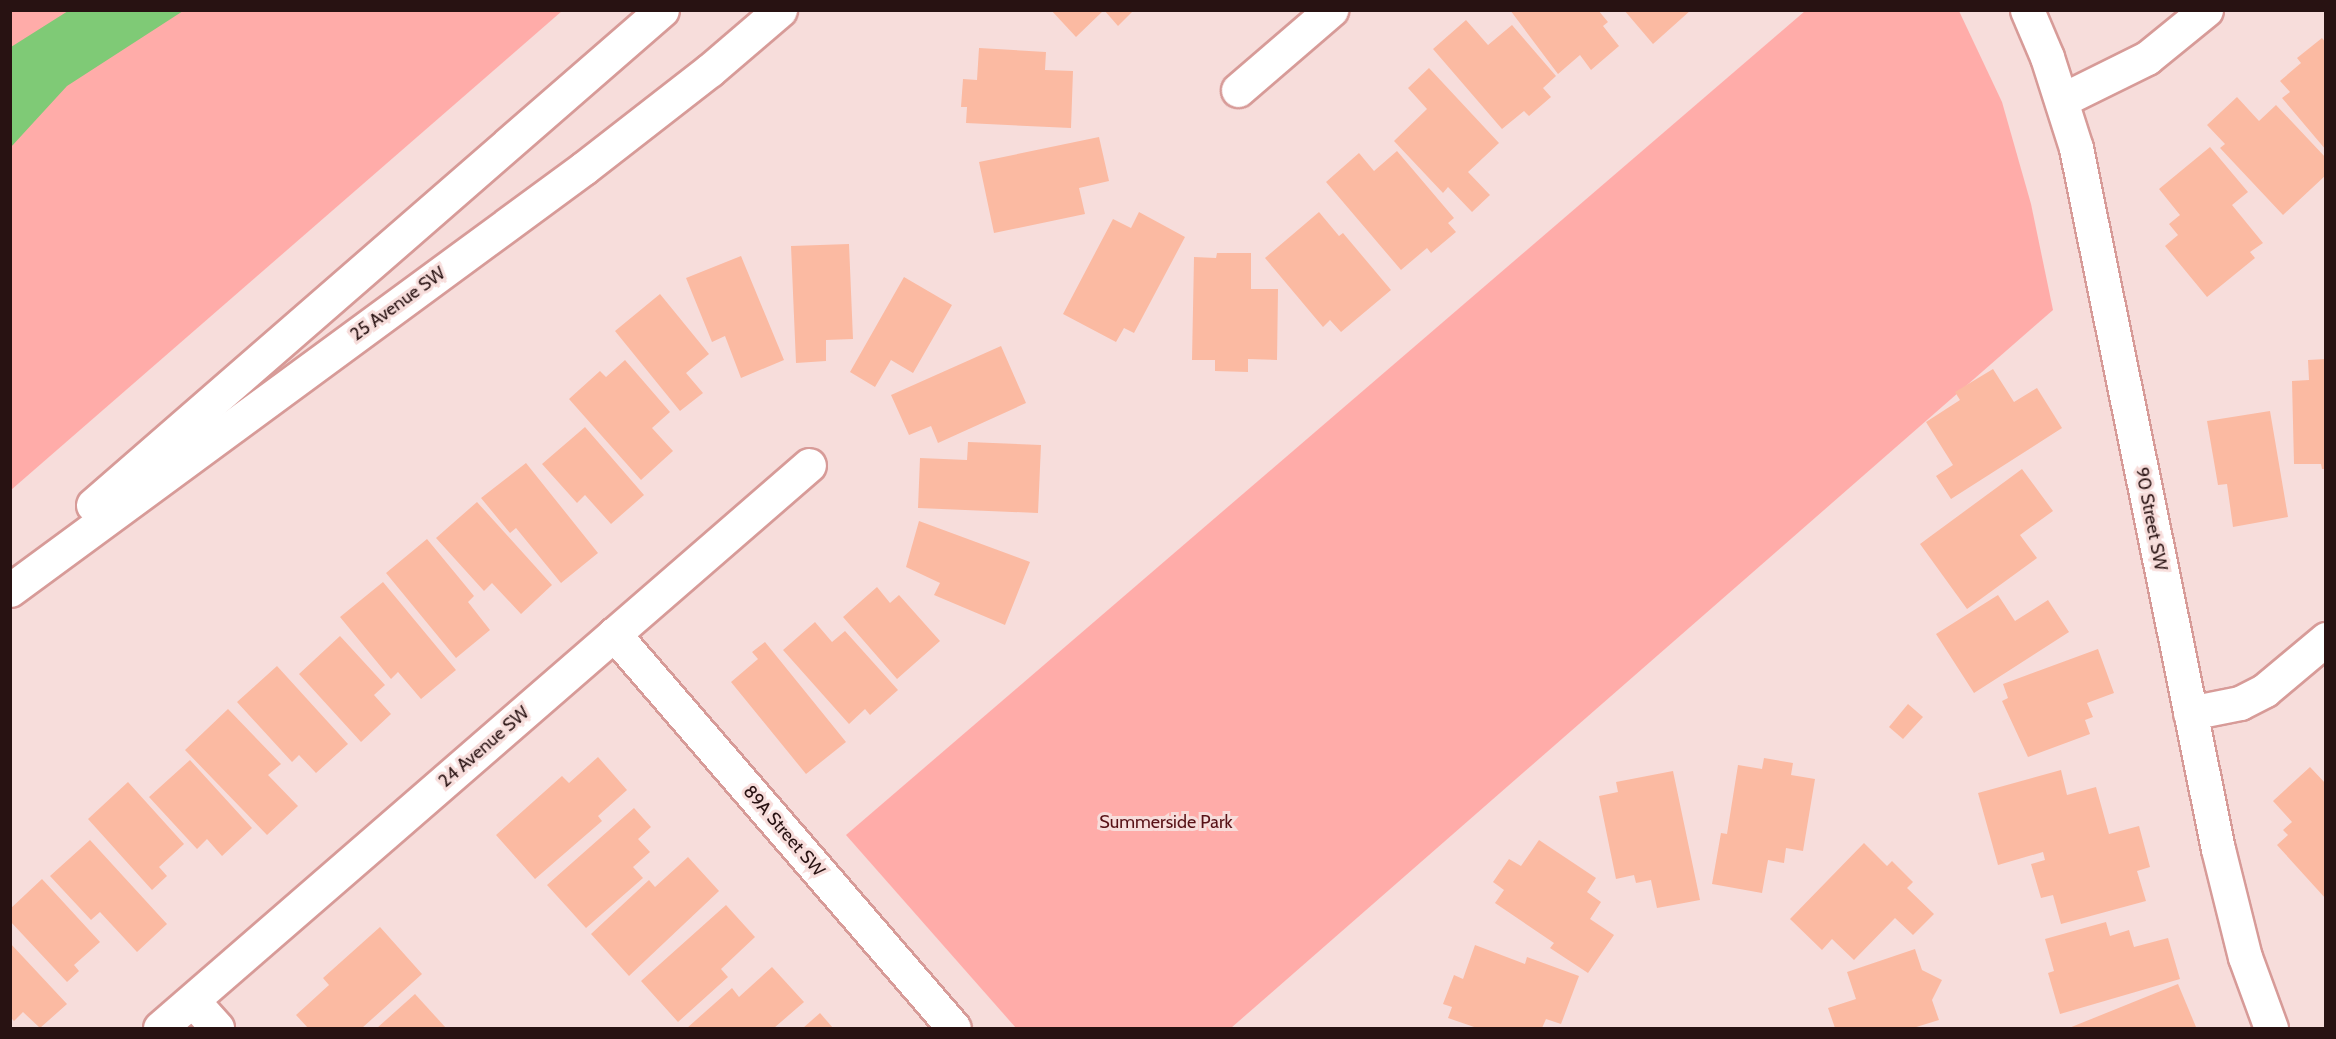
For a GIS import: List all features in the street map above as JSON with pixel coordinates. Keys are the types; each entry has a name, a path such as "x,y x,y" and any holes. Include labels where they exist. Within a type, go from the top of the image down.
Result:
{"street":[{"path":"10,576 662,10"},
{"name":"25 Avenue SW","path":"10,590 584,168 710,70 780,10"},
{"path":"1238,90 1330,10"},
{"name":"90 Street SW","path":"2027,10 2062,100 2083,177 2231,908 2271,1029"},
{"path":"2062,100 2147,58 2206,10"},
{"name":"24 Avenue SW","path":"160,1029 809,465"},
{"name":"89A Street SW","path":"614,634 954,1029"},
{"path":"2190,713 2240,703 2260,693 2325,639"},
{"path":"193,1001 217,1029"}],"green space":[{"path":"11,11 562,11 11,490"},
{"name":"Summerside Park","path":"1805,11 1959,11 2002,102 2031,204 2053,310 1231,1028 1016,1028 846,835"}],"shaded area":[{"path":"68,11 183,11 67,86 11,147 11,47"}],"building":[{"path":"1051,10 1104,10 1076,37"},
{"path":"1104,10 1134,10 1118,26"},
{"path":"1510,10 1598,10 1608,22 1603,26 1619,46 1591,70 1580,55 1558,74"},
{"path":"1624,10 1691,10 1653,44"},
{"path":"1466,20 1488,45 1512,25 1556,76 1543,88 1551,97 1529,116 1524,111 1502,129 1433,49"},
{"path":"2322,38 2326,43 2326,150 2282,98 2290,92 2280,81 2301,63 2297,58"},
{"path":"979,48 1046,52 1045,70 1073,71 1071,128 966,123 967,107 961,107 963,79 977,80"},
{"path":"1429,68 1499,143 1468,172 1490,195 1472,212 1448,187 1443,193 1394,141 1427,109 1408,88"},
{"path":"2237,97 2259,121 2276,105 2326,158 2326,175 2283,215 2220,148 2225,144 2207,125"},
{"path":"1099,137 1109,181 1079,188 1085,214 994,233 979,162"},
{"path":"2210,147 2248,192 2232,205 2263,243 2250,252 2255,258 2207,297 2165,246 2178,235 2169,224 2180,215 2159,189"},
{"path":"1397,151 1454,218 1448,223 1456,232 1431,253 1427,248 1401,270 1326,182 1359,153 1374,171"},
{"path":"1139,212 1185,237 1134,333 1124,328 1116,342 1063,314 1113,219 1131,228"},
{"path":"1319,212 1339,236 1343,233 1391,290 1341,332 1330,320 1323,327 1265,258"},
{"path":"849,244 853,339 826,340 826,361 796,363 791,246"},
{"path":"1217,253 1251,253 1251,289 1278,289 1277,360 1248,359 1248,372 1215,371 1215,360 1192,360 1194,257 1216,258"},
{"path":"741,256 784,360 741,378 725,336 712,342 686,278"},
{"path":"904,277 952,305 913,373 891,360 875,387 850,372"},
{"path":"660,294 709,354 686,373 703,393 680,411 615,331"},
{"path":"1001,346 1026,403 938,443 931,426 909,435 891,395"},
{"path":"2326,359 2326,469 2322,469 2321,464 2294,464 2292,381 2309,380 2308,360"},
{"path":"625,360 670,412 652,428 673,451 641,480 569,399 600,371 606,377"},
{"path":"1993,369 2014,402 2037,388 2062,428 1951,499 1936,476 1953,465 1926,422 1960,400 1955,392"},
{"path":"2270,411 2288,517 2233,527 2227,484 2218,485 2207,421"},
{"path":"585,427 644,495 611,524 585,495 577,503 542,464"},
{"path":"968,442 1041,445 1038,513 918,508 920,458 967,460"},
{"path":"526,463 598,553 561,583 516,528 510,533 481,498"},
{"path":"2022,469 2053,511 2020,535 2037,558 1967,609 1920,544"},
{"path":"477,502 552,585 521,614 492,583 484,591 436,538"},
{"path":"919,521 1030,562 1005,625 934,595 940,583 906,567"},
{"path":"427,539 474,596 468,602 490,630 456,658 386,573"},
{"path":"383,582 456,670 421,699 398,672 391,679 340,617"},
{"path":"877,587 890,603 899,595 940,641 897,679 843,617"},
{"path":"1998,595 2015,621 2048,600 2069,632 1974,693 1936,634"},
{"path":"815,622 832,642 845,631 898,690 870,715 865,709 849,724 783,650"},
{"path":"340,636 385,685 374,695 391,714 361,742 299,674"},
{"path":"765,642 846,742 806,774 731,682 758,659 752,652"},
{"path":"2098,649 2114,693 2087,703 2093,717 2085,720 2090,734 2028,757 2002,701 2008,698 2003,684"},
{"path":"277,666 348,744 316,773 299,755 292,762 237,702"},
{"path":"1908,704 1923,717 1903,739 1889,727"},
{"path":"228,709 281,764 268,775 298,806 267,835 185,750"},
{"path":"598,757 627,790 598,816 602,821 535,879 496,835 562,776 569,783"},
{"path":"1764,758 1793,763 1791,775 1815,779 1803,851 1786,848 1784,863 1768,860 1762,893 1712,884 1721,833 1727,834 1738,765 1762,769"},
{"path":"190,760 252,828 222,856 207,839 197,849 149,797"},
{"path":"2310,767 2326,784 2326,899 2277,845 2288,835 2283,830 2292,822 2273,801"},
{"path":"2061,770 2067,795 2096,787 2109,834 2139,826 2150,867 2137,871 2146,901 2061,924 2053,895 2041,898 2031,864 2045,860 2043,852 1998,865 1978,793"},
{"path":"1673,771 1700,900 1657,908 1651,880 1636,883 1634,875 1616,879 1599,796 1618,792 1616,782"},
{"path":"128,782 184,844 159,867 167,876 152,890 88,819"},
{"path":"634,808 651,827 638,839 650,852 633,867 643,878 586,928 547,885"},
{"path":"90,840 167,924 137,952 100,912 91,920 50,876"},
{"path":"1539,840 1596,878 1587,892 1601,902 1590,919 1614,935 1588,973 1550,948 1554,943 1495,903 1504,890 1493,882 1509,859 1521,866"},
{"path":"1864,843 1887,866 1892,861 1913,882 1907,888 1934,914 1913,935 1895,918 1854,960 1832,939 1822,950 1790,919"},
{"path":"688,857 719,891 629,976 591,934 649,880 655,887"},
{"path":"42,879 100,942 74,965 79,971 67,982 10,921 10,909"},
{"path":"726,905 755,937 721,969 728,977 678,1022 641,981"},
{"path":"2106,922 2110,936 2129,930 2134,947 2168,938 2180,979 2060,1014 2048,973 2054,971 2045,939"},
{"path":"380,927 422,974 362,1028 308,1028 296,1015 329,985 323,978"},
{"path":"10,943 67,1004 40,1028 23,1012 14,1021 10,1017"},
{"path":"1475,945 1525,964 1527,957 1579,976 1561,1024 1546,1019 1542,1028 1477,1028 1448,1018 1452,1007 1443,1004 1454,975 1463,979"},
{"path":"1915,949 1922,970 1942,980 1932,1000 1939,1020 1913,1028 1835,1028 1828,1008 1856,999 1847,972"},
{"path":"772,967 804,1002 774,1028 687,1028 732,988 739,997"},
{"path":"2178,984 2196,1027 2069,1028"},
{"path":"415,994 446,1028 377,1028"},
{"path":"820,1013 833,1028 803,1028"}]}
